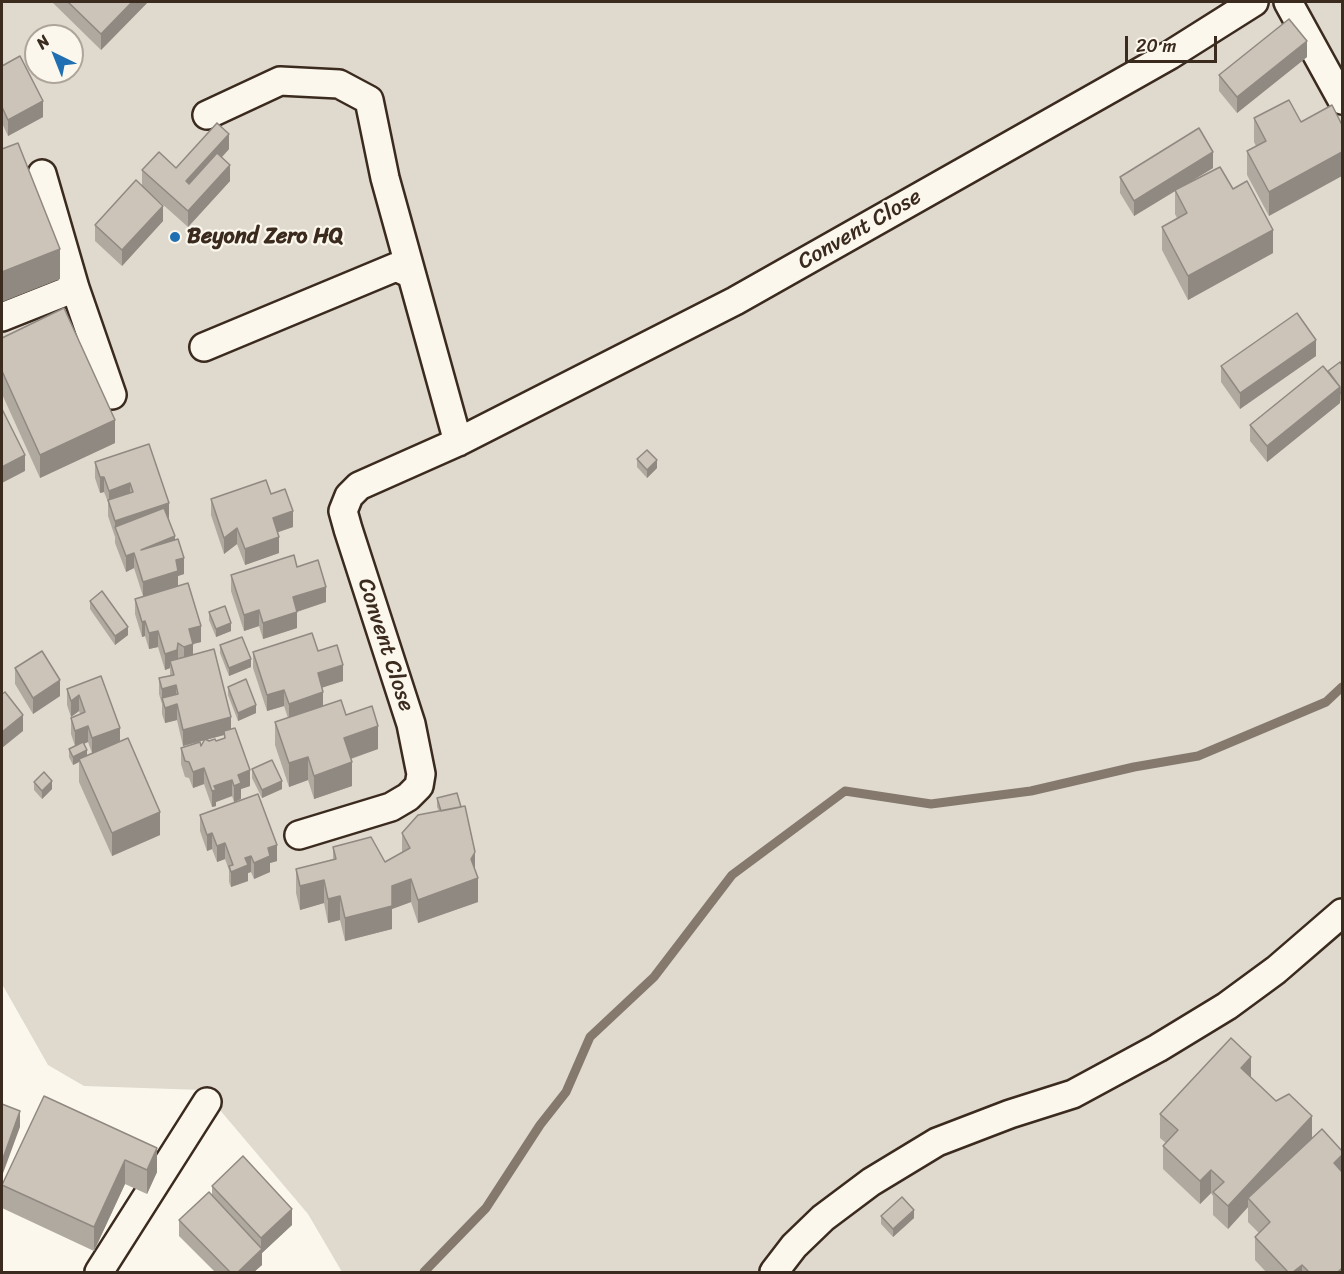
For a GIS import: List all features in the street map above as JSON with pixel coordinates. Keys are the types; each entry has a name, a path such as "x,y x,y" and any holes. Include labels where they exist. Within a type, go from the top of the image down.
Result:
{"street":[{"name":"Convent Close","path":"299,835 391,807 408,797 419,786 421,774 411,724 343,511 349,496 358,486 458,442 735,301 1170,55 1254,2"},
{"path":"1288,2 1342,100"},
{"path":"207,115 280,81 339,84 369,100 385,178 458,442"},
{"path":"42,174 75,288 112,396"},
{"path":"204,347 396,267 411,274"},
{"path":"2,317 75,288"},
{"path":"774,1272 794,1246 823,1218 871,1182 937,1142 1010,1114 1073,1094 1158,1048 1227,1006 1276,970 1342,913"},
{"path":"99,1272 207,1102"}],"shaded area":[{"path":"2,2 1342,2 1342,1272 342,1272 308,1214 203,1090 84,1086 48,1065 2,984"}],"building":[{"path":"68,2 132,2 101,34"},
{"path":"1289,19 1307,41 1237,97 1219,75"},
{"path":"20,56 24,64 24,84 34,84 43,101 8,120 2,107 2,66"},
{"path":"1289,100 1301,122 1332,105 1342,125 1342,152 1269,192 1247,151 1266,141 1254,118"},
{"path":"217,123 229,134 186,181 189,184 217,153 230,165 188,211 142,170 159,152 176,168"},
{"path":"1199,128 1213,152 1134,201 1120,177"},
{"path":"18,143 60,249 2,272 2,149"},
{"path":"1220,167 1233,189 1247,181 1273,230 1188,276 1162,227 1187,213 1175,190"},
{"path":"136,180 163,206 122,250 95,225"},
{"path":"64,308 115,420 40,455 2,371 2,338"},
{"path":"1297,313 1316,340 1240,393 1221,366"},
{"path":"1340,362 1342,365 1342,395 1340,387 1328,371"},
{"path":"1323,366 1340,387 1267,446 1250,425"},
{"path":"2,409 25,455 2,467"},
{"path":"149,444 169,503 115,521 108,500 133,492 130,483 109,491 104,477 100,477 95,462"},
{"path":"647,450 657,460 647,470 637,459"},
{"path":"266,480 271,494 285,489 293,511 273,518 279,537 245,549 237,528 224,538 211,499"},
{"path":"164,508 175,536 141,550 178,539 184,558 176,560 178,571 143,582 134,553 126,556 115,527"},
{"path":"294,555 297,567 318,560 326,587 293,597 297,612 263,623 259,610 244,615 231,575"},
{"path":"188,583 201,626 189,629 193,644 184,647 178,643 177,650 165,654 158,631 149,633 145,621 142,622 135,599"},
{"path":"102,591 128,627 115,636 90,601"},
{"path":"225,606 231,623 216,629 209,612"},
{"path":"312,633 318,651 337,645 343,665 318,673 323,692 289,704 284,690 267,695 253,652"},
{"path":"242,637 251,659 229,668 220,645"},
{"path":"214,649 231,717 183,730 177,704 165,708 162,698 178,694 176,685 162,689 159,678 174,675 170,661"},
{"path":"42,651 60,680 33,698 15,668"},
{"path":"101,676 120,728 92,738 88,726 75,731 71,718 85,712 79,695 71,701 67,689"},
{"path":"246,679 256,705 238,713 228,687"},
{"path":"5,692 23,715 2,732 2,694"},
{"path":"341,700 346,715 372,706 378,726 344,738 352,762 314,776 308,757 289,763 275,722"},
{"path":"235,728 250,770 238,775 241,783 234,786 232,780 214,786 216,790 212,791 204,768 193,772 189,762 185,761 181,748 200,742 201,746 205,739 216,741 225,738 224,731"},
{"path":"128,738 160,812 112,833 79,759"},
{"path":"83,742 87,750 73,757 69,749"},
{"path":"272,760 282,781 262,790 252,769"},
{"path":"44,772 52,781 42,791 34,782"},
{"path":"457,793 461,807 441,811 437,798"},
{"path":"258,794 277,845 268,848 270,856 254,863 251,856 245,858 248,865 231,872 229,866 233,865 225,843 217,846 212,833 207,835 200,815"},
{"path":"465,806 475,852 471,859 478,878 418,900 411,879 392,886 392,906 345,918 340,896 328,899 324,880 300,886 296,869 336,859 333,847 371,837 385,862 410,848 402,833 418,815"},
{"path":"1231,1038 1251,1057 1241,1068 1276,1101 1289,1094 1312,1116 1228,1206 1213,1192 1224,1182 1211,1170 1200,1181 1163,1146 1178,1130 1160,1114"},
{"path":"44,1096 157,1148 147,1170 125,1160 94,1227 2,1185"},
{"path":"2,1104 20,1111 2,1161"},
{"path":"1322,1129 1342,1151 1342,1155 1334,1163 1342,1172 1342,1268 1338,1272 1309,1272 1302,1265 1293,1272 1288,1272 1255,1237 1270,1222 1248,1198"},
{"path":"243,1156 292,1209 261,1238 212,1186"},
{"path":"209,1192 262,1249 238,1272 230,1272 179,1220"},
{"path":"902,1197 914,1210 893,1229 881,1216"}],"waterway":[{"path":"424,1272 486,1208 540,1125 566,1092 590,1037 654,977 732,875 845,791 931,804 1031,791 1134,767 1198,756 1326,702 1342,687"}],"place":[{"name":"Beyond Zero HQ","path":"175,237"}]}
